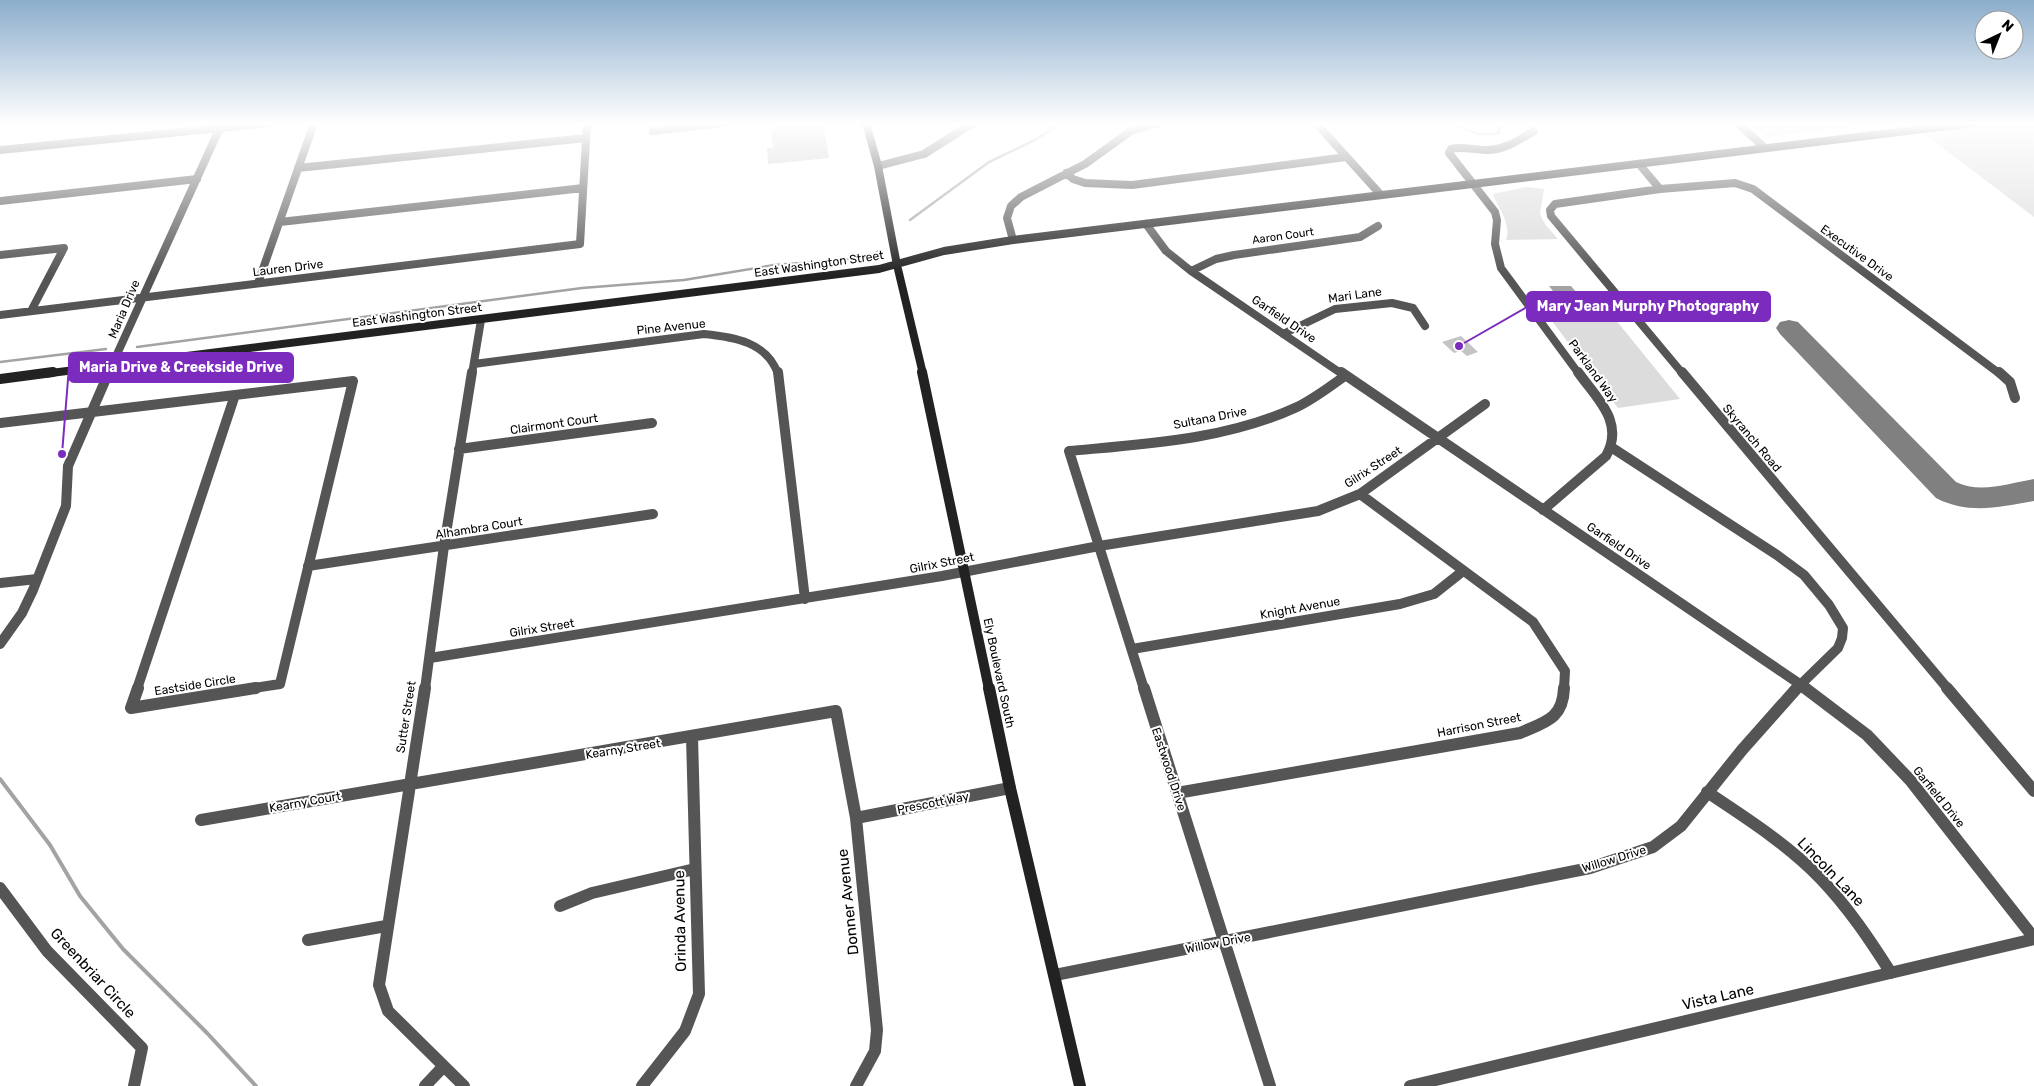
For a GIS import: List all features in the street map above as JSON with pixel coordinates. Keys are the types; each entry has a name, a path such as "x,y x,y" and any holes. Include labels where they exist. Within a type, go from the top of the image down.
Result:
{"main road":[{"name":"Ely Boulevard South","path":"879,174 897,265 931,408 1010,788 1080,1086"},
{"name":"East Washington Street","path":"0,379 878,270 944,251 1013,240 1554,174"}],"street":[{"name":"Maria Drive","path":"0,644 22,614 38,579 66,506 68,466 114,365 141,299 199,174"},
{"path":"258,283 296,174"},
{"path":"280,222 583,188 584,174"},
{"path":"1013,240 1007,218 1011,206 1021,196 1065,174"},
{"path":"1067,174 1073,179 1085,183 1132,185 1219,174"},
{"path":"1361,174 1380,194"},
{"name":"Parkland Way","path":"1466,174 1496,216 1495,244 1501,268 1610,416 1614,435 1612,447"},
{"path":"1647,174 1660,189"},
{"path":"0,201 197,179"},
{"name":"Executive Drive","path":"1660,189 1735,183 1753,189 1994,368 2010,382 2015,398"},
{"name":"Lauren Drive","path":"0,315 580,244 583,188"},
{"name":"Skyranch Road","path":"1660,189 1560,203 1551,207 1549,213 2034,791"},
{"name":"Garfield Drive","path":"1146,224 1166,251 1191,271 1800,684 1867,734 1910,780 2034,938"},
{"name":"Aaron Court","path":"1191,271 1216,259 1234,255 1360,237 1378,226"},
{"path":"0,255 64,248 31,311"},
{"name":"Mari Lane","path":"1283,334 1325,312 1335,309 1392,303 1413,308 1425,326"},
{"name":"Sutter Street","path":"464,1086 388,1011 379,985 386,926 430,658 444,546 481,320"},
{"name":"Pine Avenue","path":"474,364 704,334 738,338 753,344 771,360 777,370 782,393 805,599"},
{"name":"Sultana Drive","path":"1069,451 1212,433 1264,420 1297,407 1345,376"},
{"name":"Eastside Circle","path":"353,381 280,684 131,708 235,395 353,381"},
{"path":"0,423 235,395"},
{"name":"Gilrix Street","path":"430,658 805,599 964,572 1099,546 1318,511 1360,494 1485,404"},
{"name":"Clairmont Court","path":"459,449 652,423"},
{"path":"1543,510 1598,466 1612,447"},
{"name":"Willow Drive","path":"1055,975 1590,868 1653,847 1681,826 1707,792 1800,684 1838,648 1843,628 1829,605 1804,576 1777,555 1612,447"},
{"name":"Eastwood Drive","path":"1069,451 1270,1086"},
{"name":"Harrison Street","path":"1177,794 1520,733 1554,718 1564,698 1565,671 1533,622 1360,494"},
{"name":"Alhambra Court","path":"308,566 653,514"},
{"name":"Knight Avenue","path":"1132,649 1400,604 1434,594 1463,572"},
{"path":"0,583 38,579"},
{"name":"Kearny Street","path":"410,783 836,712"},
{"name":"Donner Avenue","path":"836,712 856,818 876,1030 876,1051 856,1086"},
{"name":"Orinda Avenue","path":"642,1086 685,1031 699,994 692,737"},
{"name":"Kearny Court","path":"201,820 410,783"},
{"name":"Prescott Way","path":"856,818 1010,788"},
{"name":"Lincoln Lane","path":"1707,792 1778,842 1807,866 1851,914 1891,973"},
{"path":"560,906 592,892 695,869"},
{"name":"Greenbriar Circle","path":"0,888 46,951 142,1048 134,1086"},
{"path":"308,940 386,926"},
{"name":"Vista Lane","path":"1410,1086 2034,938"},
{"path":"425,1086 443,1067"}],"shaded area":[{"path":"1977,174 2034,174 2034,217"},
{"path":"1526,187 1544,189 1540,214 1545,224 1558,239 1506,240 1506,222 1493,194"},
{"path":"1549,286 1571,286 1577,293 1559,299"},
{"path":"1586,294 1596,304 1602,303 1680,399 1618,408 1545,312 1550,311 1542,302 1554,299 1558,303"}],"building":[{"path":"1461,336 1478,352 1467,356 1461,351 1454,353 1442,342"}],"waterway":[{"path":"910,220 973,174"},
{"path":"137,347 582,288 684,280 774,265 869,258 880,250"},
{"path":"0,362 106,349"},
{"path":"0,779 50,845 80,896 123,949 207,1033 256,1086"}],"taxiway":[{"path":"1789,328 1946,490 1966,498 1977,499 2034,490"}],"place":[{"name":"Mary Jean Murphy Photography","path":"1459,346"},
{"name":"Maria Drive & Creekside Drive","path":"62,454"}]}
